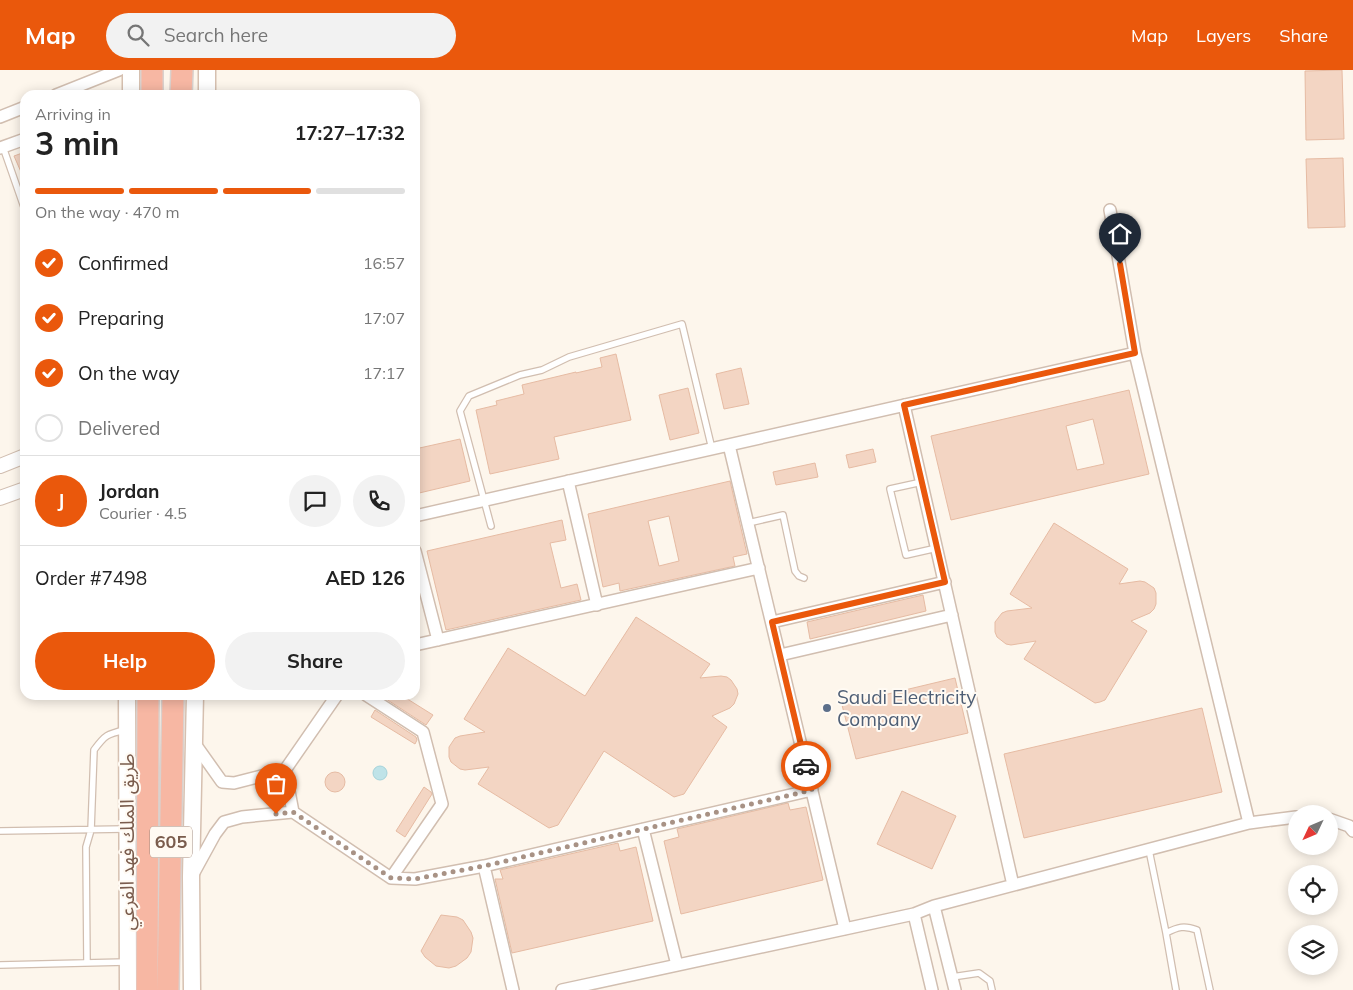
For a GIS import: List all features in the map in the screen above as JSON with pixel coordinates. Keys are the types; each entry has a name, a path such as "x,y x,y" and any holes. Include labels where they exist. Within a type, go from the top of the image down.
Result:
{"highway":[{"path":"152,70 152,90"},
{"path":"181,90 182,70"},
{"name":"605","path":"147,990 148,700"},
{"name":"605","path":"168,990 173,700"}],"main road":[{"path":"131,70 131,90"},
{"path":"206,90 207,70"},
{"name":"طريق الملك فهد الفرعي","path":"127,700 128,990"},
{"path":"192,990 191,877 195,700"}],"street":[{"path":"68,90 118,70"},
{"path":"0,117 20,109"},
{"path":"1,148 20,141"},
{"path":"1110,210 1135,353 1249,823"},
{"path":"420,515 1135,353"},
{"path":"904,405 1013,886"},
{"path":"729,445 846,929"},
{"path":"0,466 20,458"},
{"path":"568,481 597,605"},
{"path":"0,498 20,491"},
{"path":"420,644 759,568"},
{"path":"420,570 438,640"},
{"path":"772,622 945,582"},
{"path":"780,655 952,615"},
{"path":"195,744 222,782 234,783 285,770 334,700"},
{"path":"374,700 423,732 442,804 391,878"},
{"path":"285,770 293,812"},
{"path":"191,877 215,834 224,822 242,817 293,812 391,878 415,879 484,866 812,790"},
{"path":"562,990 914,914 934,906 1249,823 1288,818"},
{"path":"1338,822 1349,826 1353,832"},
{"path":"643,829 677,965"},
{"path":"484,866 513,990"},
{"path":"934,906 955,990"},
{"path":"914,914 932,990"}],"lane":[{"path":"1,148 20,197"},
{"path":"491,526 460,412 469,396 520,374 542,370 569,356 682,324 712,449"},
{"path":"922,482 890,489 906,555 937,548"},
{"path":"748,523 783,515 795,571 804,578"},
{"path":"87,963 86,847 91,830 94,750 101,740 109,734 127,729"},
{"path":"0,831 127,829"},
{"path":"1149,850 1176,990"},
{"path":"1166,933 1186,926 1197,930 1210,990"},
{"path":"0,965 128,962"},
{"path":"952,978 979,973 990,981 992,990"}],"water":[{"path":"377,766 383,766 387,773 383,780 377,780 373,776 373,770"}],"building":[{"path":"1342,70 1344,139 1306,140 1305,71"},
{"path":"20,154 20,170 14,156"},
{"path":"1343,158 1345,227 1308,228 1306,159"},
{"path":"616,354 631,420 554,437 559,459 490,474 476,410 497,405 496,401 524,394 522,385 602,367 600,358"},
{"path":"741,368 749,404 724,409 716,374"},
{"path":"688,388 699,433 670,440 659,395"},
{"path":"1129,390 1149,474 951,520 931,436","holes":["1093,419 1104,464 1077,470 1066,426"]},
{"path":"460,439 470,481 420,493 420,448"},
{"path":"873,449 876,462 849,468 846,455"},
{"path":"815,463 818,477 776,485 773,472"},
{"path":"730,481 747,554 733,557 735,566 620,591 619,583 603,587 588,514","holes":["669,516 679,561 659,566 648,521"]},
{"path":"562,520 566,540 550,543 561,588 577,584 581,600 446,630 427,551"},
{"path":"1054,523 1128,569 1119,584 1145,582 1154,588 1156,593 1154,609 1150,613 1131,621 1147,631 1105,700 1100,702 1095,703 1024,659 1036,641 1006,644 997,637 995,632 995,622 1002,613 1032,608 1010,594"},
{"path":"923,595 926,611 810,639 807,622"},
{"path":"636,617 710,664 700,678 727,677 737,689 738,694 734,704 730,708 712,716 727,727 684,794 674,797 604,751 558,825 549,828 478,784 489,767 465,770 460,769 451,762 449,747 455,738 485,732 464,719 508,648 585,696"},
{"path":"955,678 968,733 856,759 842,705"},
{"path":"388,700 409,700 433,715 426,725"},
{"path":"1202,708 1222,792 1024,838 1004,754"},
{"path":"375,710 416,737 415,744 371,717"},
{"path":"335,772 342,775 345,782 342,789 335,792 328,789 325,782 328,775"},
{"path":"424,787 432,794 405,837 396,831"},
{"path":"902,791 956,816 932,869 877,844"},
{"path":"788,803 790,810 806,807 823,880 681,914 664,841 679,837 677,829"},
{"path":"618,843 620,851 636,847 653,921 512,953 495,879 503,879 500,870"},
{"path":"441,915 457,917 463,920 473,938 471,952 467,958 456,966 449,968 436,966 421,951"}],"way so far":[{"path":"276,814 293,812 391,878 415,879 484,866 812,790 806,766"}],"place":[{"name":"Saudi Electricity Company","path":"827,708"}],"route":[{"path":"806,766 772,622 945,582 904,405 1135,353 1120,264"}]}
